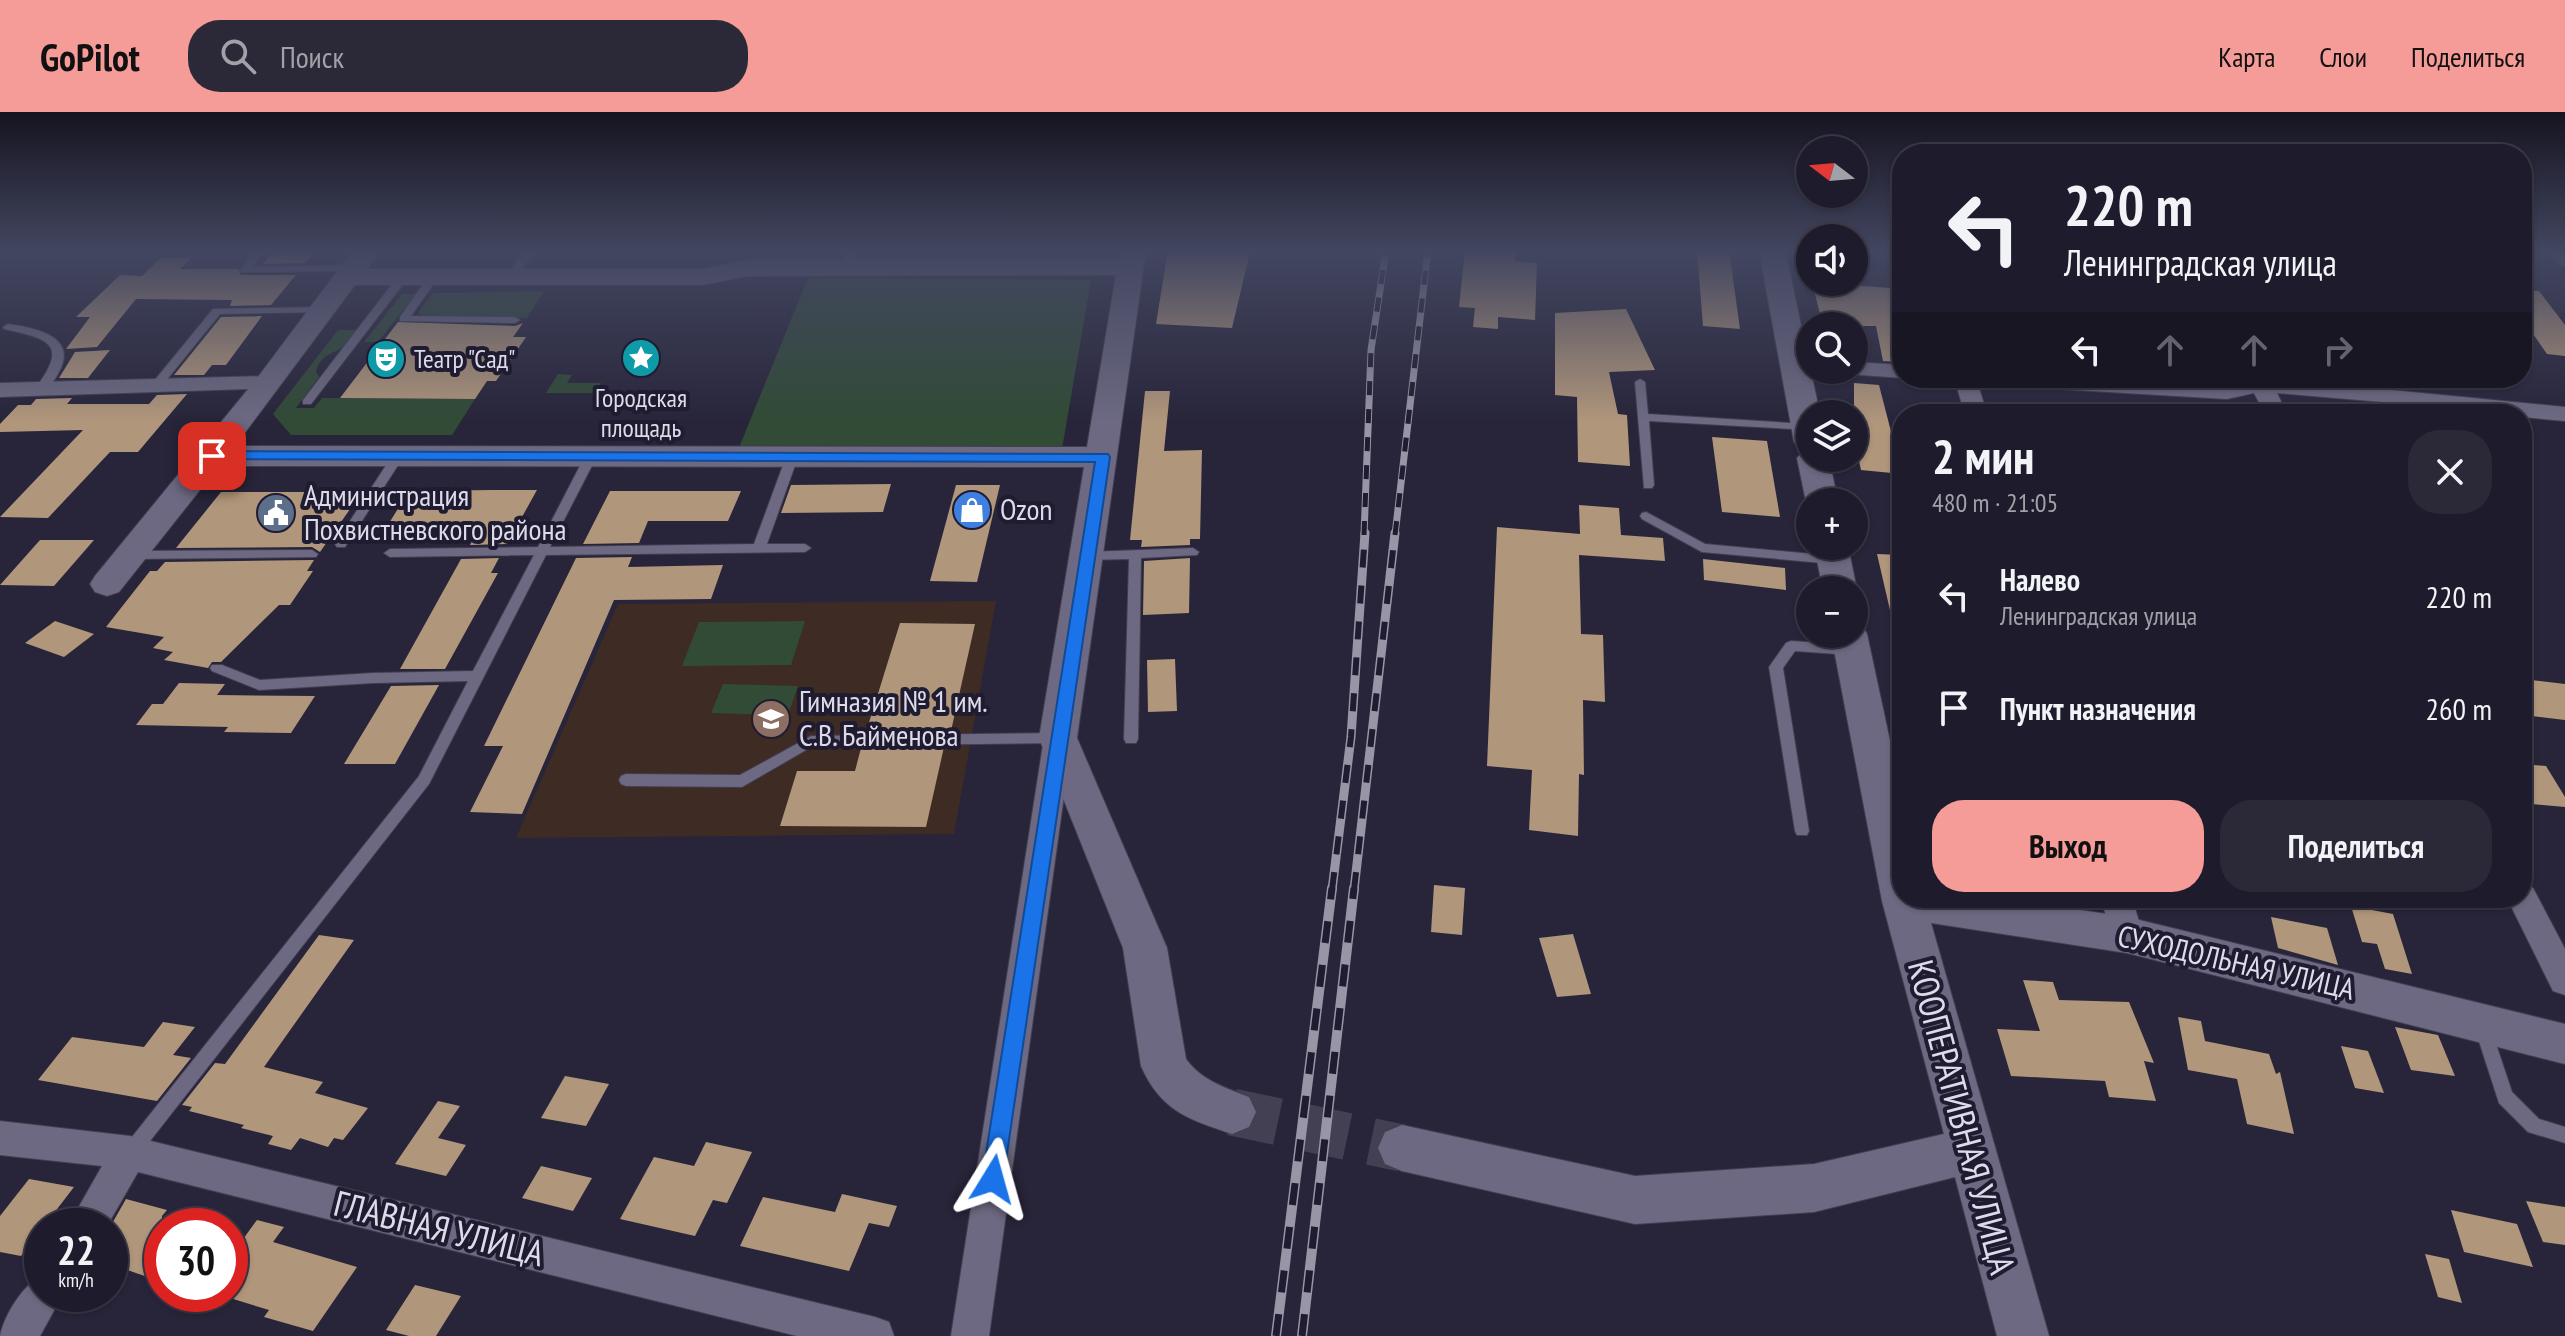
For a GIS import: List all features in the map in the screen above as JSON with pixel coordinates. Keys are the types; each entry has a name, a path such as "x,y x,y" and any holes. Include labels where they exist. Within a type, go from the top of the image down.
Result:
{"street":[{"path":"107,584 212,456 327,307"},
{"path":"970,1336 1125,307"},
{"path":"1787,307 1796,343"},
{"path":"1868,370 1892,371"},
{"path":"0,390 269,383"},
{"path":"2160,388 2227,392 2239,388"},
{"path":"2325,388 2473,404"},
{"path":"2532,410 2565,414"},
{"path":"212,456 1103,457"},
{"name":"КООПЕРАТИВНАЯ УЛИЦА","path":"1851,648 1892,845"},
{"path":"1058,738 1145,948 1164,1066 1179,1087 1204,1103 1232,1112"},
{"name":"КООПЕРАТИВНАЯ УЛИЦА","path":"1906,908 2023,1336"},
{"name":"СУХОДОЛЬНАЯ УЛИЦА","path":"2018,908 2122,917 2481,1023 2565,1044"},
{"path":"2528,908 2565,981"},
{"name":"ГЛАВНАЯ УЛИЦА","path":"0,1138 130,1153 875,1336"},
{"path":"1402,1148 1635,1200 1814,1188 1970,1151"},
{"path":"97,1208 130,1153"},
{"path":"18,1336 33,1312"}],"lane":[{"path":"307,402 380,307"},
{"path":"412,307 404,319 515,320"},
{"path":"156,386 217,311 325,310"},
{"path":"8,327 44,333 58,349 60,363 41,389"},
{"path":"1640,382 1648,485"},
{"path":"1643,417 1796,440"},
{"path":"341,544 398,456"},
{"path":"130,1153 424,780 591,456"},
{"path":"759,549 792,457"},
{"path":"1646,516 1702,548 1835,565"},
{"path":"390,553 805,548"},
{"path":"1087,556 1193,552"},
{"path":"130,555 312,554"},
{"path":"1131,739 1135,554"},
{"path":"1796,646 1791,646 1776,667 1802,831"},
{"path":"217,668 259,685 478,676"},
{"path":"626,780 742,781 811,741 1058,738"},
{"path":"2481,1023 2505,1097 2534,1126 2565,1135"}],"shaded area":[{"name":"Гимназия № 1 им. С.В. Байменова","path":"996,601 954,834 516,838 618,604"}],"green space":[{"path":"392,307 406,307 378,342 364,342"},
{"path":"422,307 534,307 527,318 426,318 418,313"},
{"path":"796,307 1086,307 1062,449 738,450"},
{"path":"338,330 357,330 345,346 321,361 316,371 319,377 296,408 314,408 322,398 475,399 452,435 291,435 273,414"},
{"path":"558,374 572,375 567,383 601,383 595,393 546,393"},
{"path":"805,621 791,665 682,666 699,622"},
{"path":"723,684 798,686 788,715 711,713"}],"building":[{"path":"86,307 129,307 97,347 66,349 90,317 76,317"},
{"path":"1159,307 1237,307 1232,328 1156,324"},
{"path":"1461,307 1535,307 1535,320 1498,317 1498,329 1473,327 1475,308"},
{"path":"1702,307 1737,307 1740,329 1703,326"},
{"path":"1818,307 1892,307 1892,361 1883,361 1876,326 1868,326 1868,312 1820,312"},
{"path":"2532,307 2551,307 2565,325 2565,356 2547,354 2532,332"},
{"path":"1626,309 1655,370 1609,372 1618,414 1627,415 1630,466 1578,462 1577,397 1555,395 1555,313"},
{"path":"262,316 226,365 212,365 204,375 174,375 221,317"},
{"path":"398,322 515,326 523,323 513,337 526,337 496,381 487,381 475,399 340,398"},
{"path":"110,350 88,378 59,378 75,352"},
{"path":"1854,384 1879,385 1892,435 1892,473 1868,471 1868,400 1854,400"},
{"path":"1145,391 1170,391 1164,451 1202,450 1200,539 1190,539 1190,545 1141,547 1142,540 1130,540"},
{"path":"187,394 138,452 110,452 48,518 0,517 83,430 0,432 0,424 18,405 31,405 36,399 72,398 67,404 149,404 157,395"},
{"path":"1712,437 1767,441 1780,517 1722,512"},
{"path":"891,484 883,512 781,513 791,485"},
{"path":"956,485 1000,485 977,582 930,581"},
{"path":"537,490 507,544 470,545 476,535 467,535 471,528 386,528 409,491"},
{"path":"610,491 741,491 728,521 648,521 639,543 583,544"},
{"name":"Администрация Похвистневского района","path":"221,492 362,492 320,552 312,547 176,548"},
{"path":"1579,505 1619,508 1621,535 1663,538 1665,561 1579,555 1581,634 1603,635 1605,702 1583,700 1584,775 1579,774 1578,836 1529,830 1532,770 1487,766 1497,527 1580,534"},
{"path":"40,540 94,540 54,586 0,585"},
{"path":"1877,554 1892,555 1892,619"},
{"path":"632,557 628,567 723,565 711,599 614,600 522,814 470,812 503,746 484,746 576,558"},
{"path":"499,558 491,573 498,573 445,669 400,669 461,559"},
{"path":"1190,558 1189,613 1143,615 1144,561"},
{"path":"1703,559 1785,568 1786,590 1704,580"},
{"path":"314,560 307,571 313,571 290,605 279,605 221,662 212,662 208,668 164,660 173,652 153,648 164,637 106,627 150,571 157,571 165,562"},
{"path":"55,621 94,634 64,657 25,643"},
{"path":"900,623 975,624 951,731 866,732"},
{"path":"1175,659 1177,711 1148,712 1147,660"},
{"path":"2532,680 2565,684 2565,720 2532,716"},
{"path":"179,683 225,684 217,695 315,696 291,733 224,732 228,727 136,725 152,704 163,704"},
{"path":"439,685 395,764 344,764 391,686"},
{"path":"944,747 926,827 780,826 797,771 855,771 861,748"},
{"path":"2532,765 2546,766 2565,797 2565,807 2532,804"},
{"path":"1434,885 1465,888 1462,935 1431,932"},
{"path":"2352,908 2393,914 2412,974 2385,969 2377,944 2362,942"},
{"path":"2271,917 2327,928 2338,965 2278,948"},
{"path":"1573,934 1591,994 1557,997 1539,938"},
{"path":"319,935 354,940 264,1067 323,1082 315,1093 368,1108 343,1140 334,1138 328,1147 300,1138 291,1150 268,1144 273,1136 189,1111 192,1107 182,1105 215,1063 225,1064"},
{"path":"2023,980 2053,982 2059,1000 2129,1002 2154,1063 2144,1061 2156,1101 2109,1097 2105,1081 2011,1076 1997,1029 2040,1031"},
{"path":"2178,1017 2201,1021 2205,1041 2269,1054 2276,1074 2280,1072 2294,1134 2247,1124 2237,1079 2188,1070"},
{"path":"163,1022 195,1027 173,1055 191,1058 157,1101 38,1080 72,1037 144,1047"},
{"path":"2395,1027 2438,1035 2455,1076 2411,1070"},
{"path":"2341,1046 2368,1051 2384,1093 2355,1088"},
{"path":"565,1076 609,1084 586,1126 541,1118"},
{"path":"438,1101 460,1106 438,1138 466,1145 446,1176 395,1164"},
{"path":"706,1142 752,1152 727,1203 713,1200 695,1236 620,1219 654,1157 694,1166"},
{"path":"541,1166 592,1178 573,1211 522,1198"},
{"path":"29,1179 74,1187 58,1208 24,1208 24,1252 21,1256 0,1252 0,1216"},
{"path":"842,1194 897,1206 889,1227 869,1223 849,1271 740,1246 763,1197 835,1212"},
{"path":"126,1199 160,1208 144,1208 144,1276 128,1270 128,1208 121,1208"},
{"path":"2526,1201 2565,1207 2565,1245 2543,1242"},
{"path":"2451,1210 2517,1224 2533,1267 2464,1252"},
{"path":"257,1220 284,1227 273,1242 357,1267 313,1331 264,1317 269,1310 248,1304 248,1232"},
{"path":"2425,1254 2449,1259 2462,1303 2438,1297"},
{"path":"415,1285 461,1296 436,1336 409,1336 386,1330"}],"tunnel":[{"path":"1232,1112 1402,1148"}],"railway":[{"path":"1364,535 1371,350 1377,307"},
{"path":"1395,535 1421,307"},
{"path":"1332,890 1351,737 1365,533"},
{"path":"1354,890 1395,533"},
{"path":"1276,1336 1332,888"},
{"path":"1302,1336 1354,888"}],"place":[{"name":"Городская площадь","path":"641,358"},
{"name":"Театр \"Сад\"","path":"386,359"},
{"name":"Ozon","path":"972,510"},
{"name":"Администрация Похвистневского района","path":"276,513"},
{"name":"Гимназия № 1 им. С.В. Байменова","path":"771,719"}],"route":[{"path":"212,456 1103,457 993,1179"}]}
